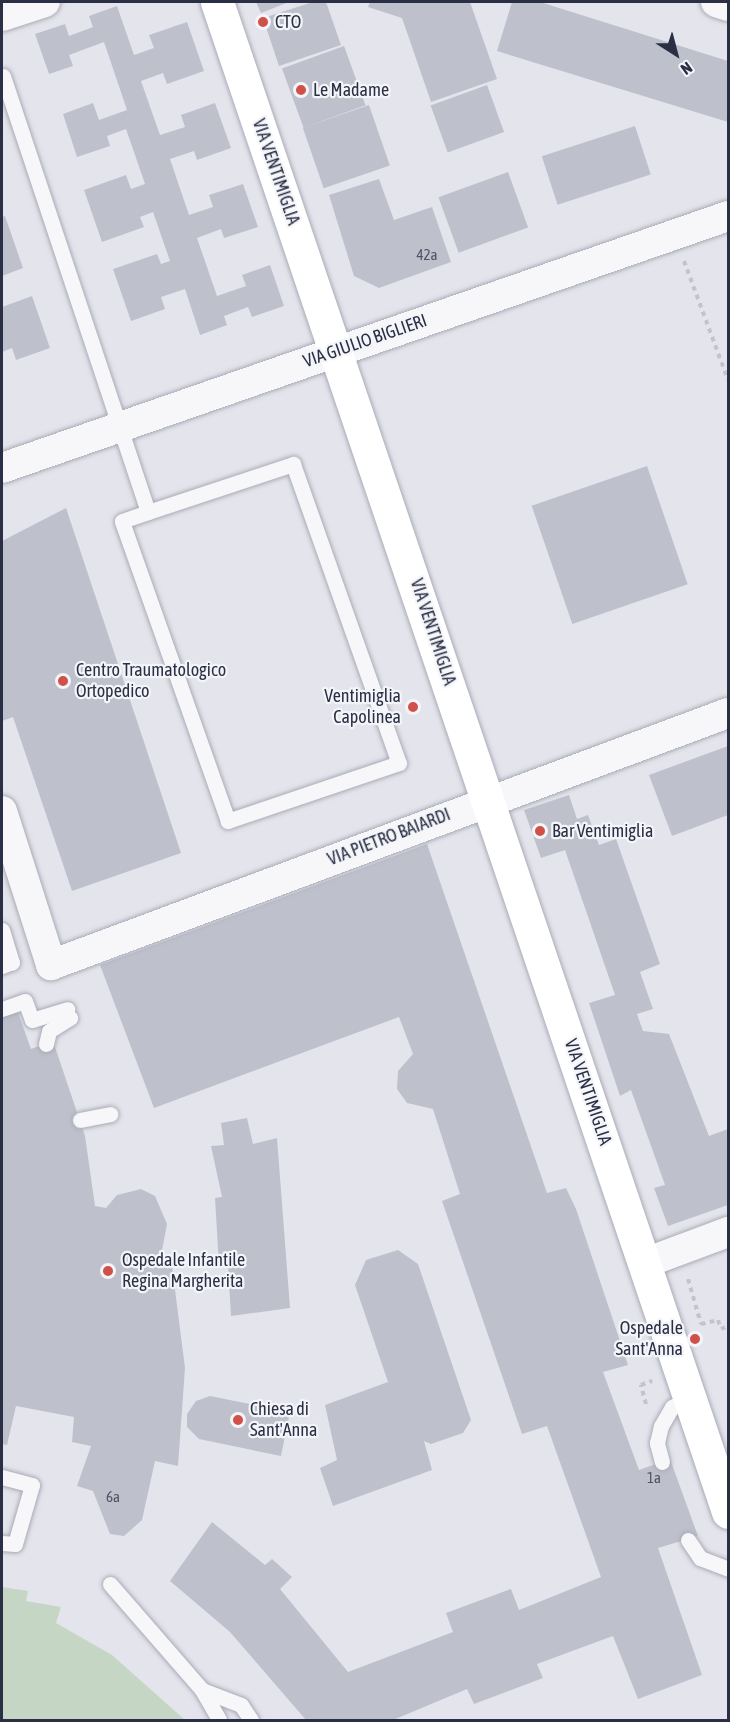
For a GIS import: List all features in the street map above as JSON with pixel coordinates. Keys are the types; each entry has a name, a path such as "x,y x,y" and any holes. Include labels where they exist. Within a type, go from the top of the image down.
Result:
{"street":[{"path":"2,16 45,2"},
{"name":"VIA VENTIMIGLIA","path":"217,2 338,350 729,1512"},
{"path":"716,2 729,6"},
{"name":"VIA GIULIO BIGLIERI","path":"2,468 729,216"},
{"name":"VIA PIETRO BAIARDI","path":"2,811 51,965 488,799 729,713"},
{"path":"645,1263 729,1232"}],"lane":[{"path":"3,76 148,512"},
{"path":"293,464 399,763 228,821 122,520 148,512 293,464"},
{"path":"2,930 12,962 2,966"},
{"path":"2,1010 25,1001 32,1020 69,1014 49,1031 46,1044"},
{"path":"80,1120 110,1114"},
{"path":"662,1462 657,1443 661,1426 672,1407 690,1397"},
{"path":"2,1478 32,1485 15,1544 2,1543"},
{"path":"688,1540 700,1558 729,1569"},
{"path":"110,1584 202,1690 219,1720"},
{"path":"202,1690 241,1705 251,1720"}],"path":[{"path":"674,234 729,380"},
{"path":"701,1324 718,1320 721,1329 729,1326"}],"green space":[{"path":"2,1587 28,1591 26,1601 61,1607 56,1623 112,1655 185,1720 2,1720"}],"building":[{"path":"256,2 289,2 261,13"},
{"path":"313,2 326,2 341,45 279,66 263,18"},
{"path":"370,2 470,2 497,79 431,102 402,18 368,7"},
{"path":"512,2 540,2 728,61 728,122 497,51"},
{"path":"117,6 134,55 154,48 149,35 187,22 204,71 167,84 163,73 141,81 160,135 185,127 181,115 215,103 231,148 197,160 194,151 170,159 189,215 213,207 209,195 243,184 258,227 224,238 221,229 197,238 217,296 246,286 242,275 270,265 284,306 252,317 248,307 224,316 227,325 200,335 185,289 161,297 165,309 131,321 113,269 157,254 161,264 170,261 153,212 140,217 144,227 102,242 84,190 126,175 131,189 145,184 126,129 107,136 110,146 77,157 63,114 93,103 99,120 127,110 104,42 69,55 73,66 49,74 35,34 65,24 69,36 93,27 89,16"},
{"path":"344,46 366,105 304,128 282,69"},
{"path":"487,85 504,132 448,153 431,106"},
{"path":"369,105 390,166 324,188 303,128"},
{"path":"635,126 651,175 558,205 542,156"},
{"path":"508,172 528,227 459,253 438,197"},
{"path":"379,179 394,220 432,207 451,262 379,288 354,276 329,195"},
{"path":"5,216 23,268 2,276 2,217"},
{"path":"32,296 50,348 16,360 12,348 2,352 2,307"},
{"path":"647,466 688,584 572,624 532,506"},
{"name":"Centro Traumatologico Ortopedico","path":"66,508 181,853 72,891 13,717 2,721 2,541"},
{"path":"728,746 728,815 672,836 649,775"},
{"path":"569,795 577,819 588,815 599,845 616,839 660,964 640,972 653,1009 637,1014 643,1031 669,1034 709,1136 728,1129 728,1205 668,1226 654,1188 665,1185 631,1090 620,1096 589,1003 615,995 565,850 541,858 524,810"},
{"path":"427,844 547,1193 566,1188 576,1209 628,1365 603,1372 639,1470 670,1459 698,1536 658,1548 702,1675 638,1699 613,1636 537,1664 543,1678 474,1704 467,1689 393,1720 306,1720 230,1632 170,1581 212,1522 265,1565 272,1559 292,1577 280,1589 348,1672 453,1632 446,1613 511,1589 519,1610 601,1577 547,1426 522,1434 442,1201 460,1194 433,1109 407,1103 397,1089 398,1071 413,1054 399,1017 154,1108 100,965"},
{"path":"16,1007 31,1049 53,1041 85,1136 95,1206 106,1208 117,1195 141,1189 155,1196 167,1224 161,1256 171,1258 185,1368 178,1466 155,1461 142,1520 124,1536 110,1534 93,1491 77,1486 91,1446 72,1442 74,1417 16,1406 7,1445 2,1444 2,1012"},
{"path":"247,1118 253,1144 277,1138 290,1308 231,1316 228,1265 219,1266 215,1198 222,1197 211,1146 224,1145 221,1123"},
{"path":"398,1250 418,1264 471,1420 463,1433 431,1444 424,1441 432,1470 333,1506 320,1468 337,1460 325,1405 388,1382 355,1285 366,1260"},
{"name":"Chiesa di Sant'Anna","path":"210,1396 290,1412 281,1456 199,1439 187,1427 187,1414 196,1401"}],"place":[{"name":"CTO","path":"263,22"},
{"name":"Le Madame","path":"301,90"},
{"name":"Centro Traumatologico Ortopedico","path":"63,681"},
{"name":"Ventimiglia Capolinea","path":"413,707"},
{"name":"Bar Ventimiglia","path":"540,831"},
{"name":"Ospedale Infantile Regina Margherita","path":"108,1271"},
{"name":"Ospedale Sant'Anna","path":"695,1339"},
{"name":"Chiesa di Sant'Anna","path":"238,1420"}]}
